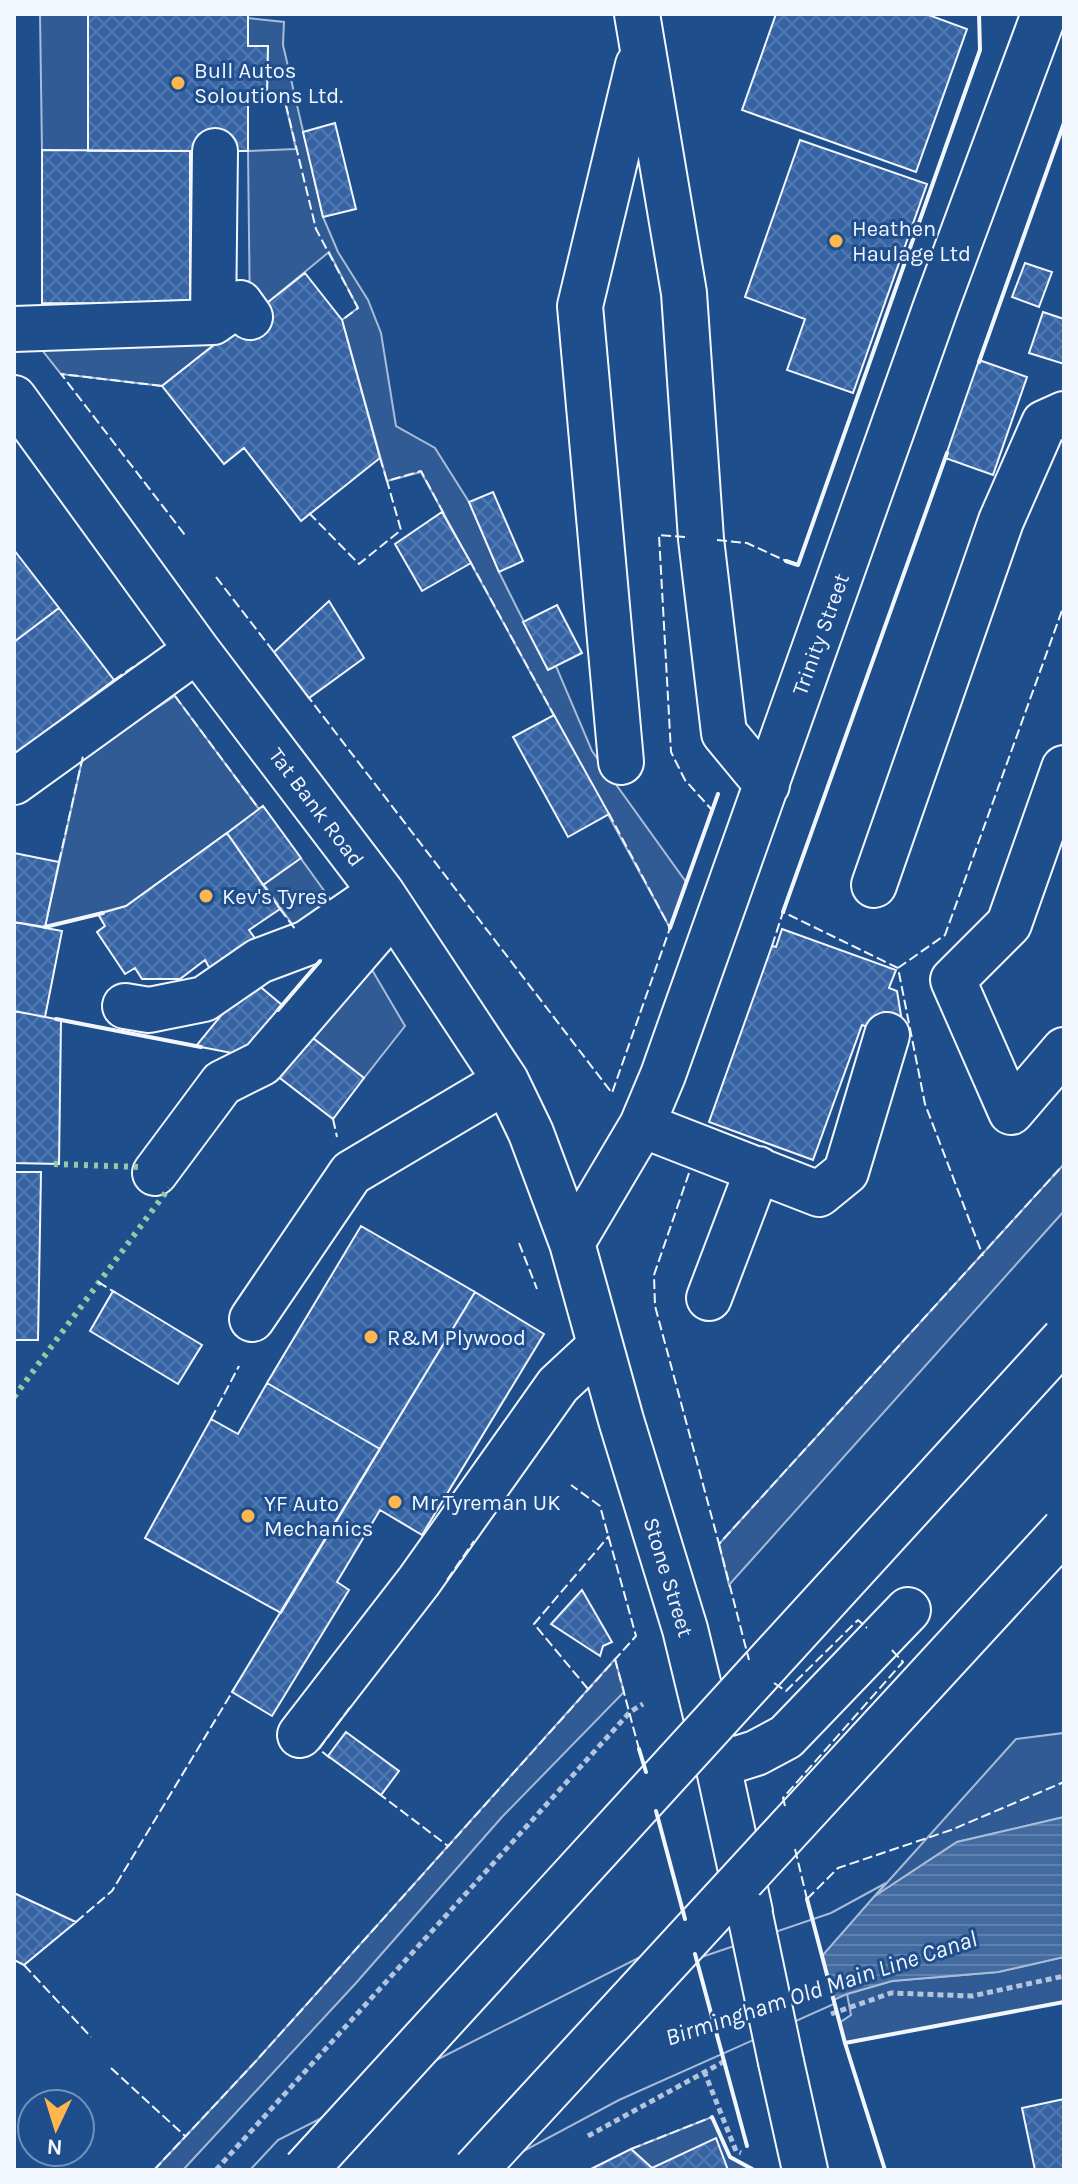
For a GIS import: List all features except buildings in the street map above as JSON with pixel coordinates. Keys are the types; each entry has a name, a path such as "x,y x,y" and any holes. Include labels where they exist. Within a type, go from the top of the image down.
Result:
{"main road":[{"name":"Trinity Street","path":"572,1243 642,1125 663,1075 936,306 1044,14"},
{"path":"640,29 684,293 701,539 724,733 767,785"},
{"path":"621,762 580,306 640,29"},
{"path":"14,329 232,319 207,176"},
{"name":"Tat Bank Road","path":"14,398 197,650 387,901 506,1081 531,1133 572,1243"},
{"path":"874,885 1001,521 1044,423 1064,414"},
{"path":"14,782 197,650"},
{"path":"1064,768 1009,924 953,980 1011,1112 1064,1050"},
{"path":"125,1006 149,1010 204,999 259,961 307,943 387,901"},
{"path":"155,1173 222,1083 262,1063 387,901"},
{"path":"642,1125 819,1194 846,1172 851,1101 887,1035"},
{"path":"252,1319 351,1173 506,1081"},
{"path":"709,1298 758,1169"},
{"name":"Stone Street","path":"572,1243 685,1629 718,1765 805,2170"},
{"path":"305,2170 1064,1339"},
{"path":"300,1735 419,1581 558,1385 600,1346"},
{"path":"475,2170 1064,1530"},
{"path":"718,1765 756,1753 786,1737 908,1610"}],"path":[{"path":"216,2170 630,1712 695,1672"},
{"path":"820,2019 891,1993 972,1996 1064,1976"},
{"path":"581,2140 733,2058"},
{"path":"704,2071 736,2151 746,2156"}],"shaded area":[{"path":"40,14 88,14 88,151 42,150"},
{"path":"248,18 284,22 283,45 323,217 338,252 368,300 381,333 396,426 435,448 469,502 499,572 548,670 556,666 592,751 686,882 670,928 421,472 387,481 342,320 358,308 329,252 250,317 248,151 296,149 283,93 267,93 268,46 248,46"},
{"path":"220,340 162,386 61,374 38,345"},
{"path":"175,696 259,809 263,806 338,910 300,935 227,833 126,906 45,927 83,756"},
{"path":"368,963 405,1026 364,1078 309,1035"},
{"path":"1064,1164 1064,1211 729,1585 719,1544"},
{"path":"615,1659 624,1692 502,1817 356,1983 183,2170 154,2170 256,2061"},
{"path":"1064,1733 1064,1817 957,1842 875,1896 1016,1739"},
{"path":"1064,1957 1064,2002 845,2043 839,2023 851,2015 847,1994 892,1981 998,1972"},
{"path":"712,2117 730,2157 754,2170 652,2168 631,2149"}],"water":[{"name":"Birmingham Old Main Line Canal","path":"1064,1817 1064,1957 998,1972 892,1981 847,1994 617,2096 254,2170 694,1964 833,1916 875,1896 957,1842"}],"pier":[{"path":"886,1883 822,1956 834,2004 619,2100 488,2170 250,2170 278,2140 650,1952 693,1960 831,1913"}],"hedge":[{"path":"54,1164 139,1167"},
{"path":"14,1397 169,1188"}],"fence":[{"path":"267,93 283,93 316,229 358,308 342,320"},
{"path":"162,386 61,374 185,535"},
{"path":"380,458 387,481 421,471 445,516"},
{"path":"309,513 359,564 401,530 387,481"},
{"path":"685,537 659,535 671,752 685,780 712,810"},
{"path":"717,540 747,543 786,561"},
{"path":"470,561 556,719"},
{"path":"216,577 277,656"},
{"path":"898,968 945,935 1064,605"},
{"path":"114,680 148,657"},
{"path":"306,694 612,1093 670,928 607,810"},
{"path":"175,696 259,809"},
{"path":"59,862 83,756"},
{"path":"280,909 295,929"},
{"path":"772,946 783,912 898,968 925,1104 983,1256"},
{"path":"333,1119 337,1137"},
{"path":"689,1173 654,1275 655,1306 719,1544 1064,1164"},
{"path":"519,1243 537,1289"},
{"path":"98,1282 116,1293"},
{"path":"211,1419 239,1366"},
{"path":"154,2170 256,2061 636,1636 600,1506 571,1485"},
{"path":"588,1689 534,1624 609,1536"},
{"path":"447,1580 474,1541"},
{"path":"719,1544 749,1660"},
{"path":"774,1683 786,1691 858,1620 867,1628"},
{"path":"785,1806 783,1798 903,1662 891,1649"},
{"path":"615,1659 639,1749"},
{"path":"76,1922 112,1891 234,1689"},
{"path":"330,1758 319,1749 351,1706"},
{"path":"807,1899 838,1868 951,1830 1064,1782"},
{"path":"378,1793 448,1846"},
{"path":"795,1849 807,1899"},
{"path":"24,1965 91,2037"},
{"path":"111,2068 185,2136"},
{"path":"631,2149 712,2117"}],"wall":[{"path":"786,561 798,565 980,50 979,14"},
{"path":"979,362 1064,123"},
{"path":"783,912 947,453"},
{"path":"670,928 718,794"},
{"path":"45,927 103,913"},
{"path":"278,1010 320,961"},
{"path":"56,1019 201,1047"},
{"path":"639,1749 646,1772"},
{"path":"656,1811 685,1919"},
{"path":"807,1899 845,2043 885,2170"},
{"path":"695,1954 747,2146"},
{"path":"845,2043 1064,2002"},
{"path":"712,2117 730,2157 754,2170"}],"place":[{"name":"Bull Autos Soloutions Ltd.","path":"178,83"},
{"name":"Heathen Haulage Ltd","path":"836,241"},
{"name":"Kev's Tyres","path":"206,896"},
{"name":"R&M Plywood","path":"371,1337"},
{"name":"Mr Tyreman UK","path":"395,1502"},
{"name":"YF Auto Mechanics","path":"248,1516"}]}
